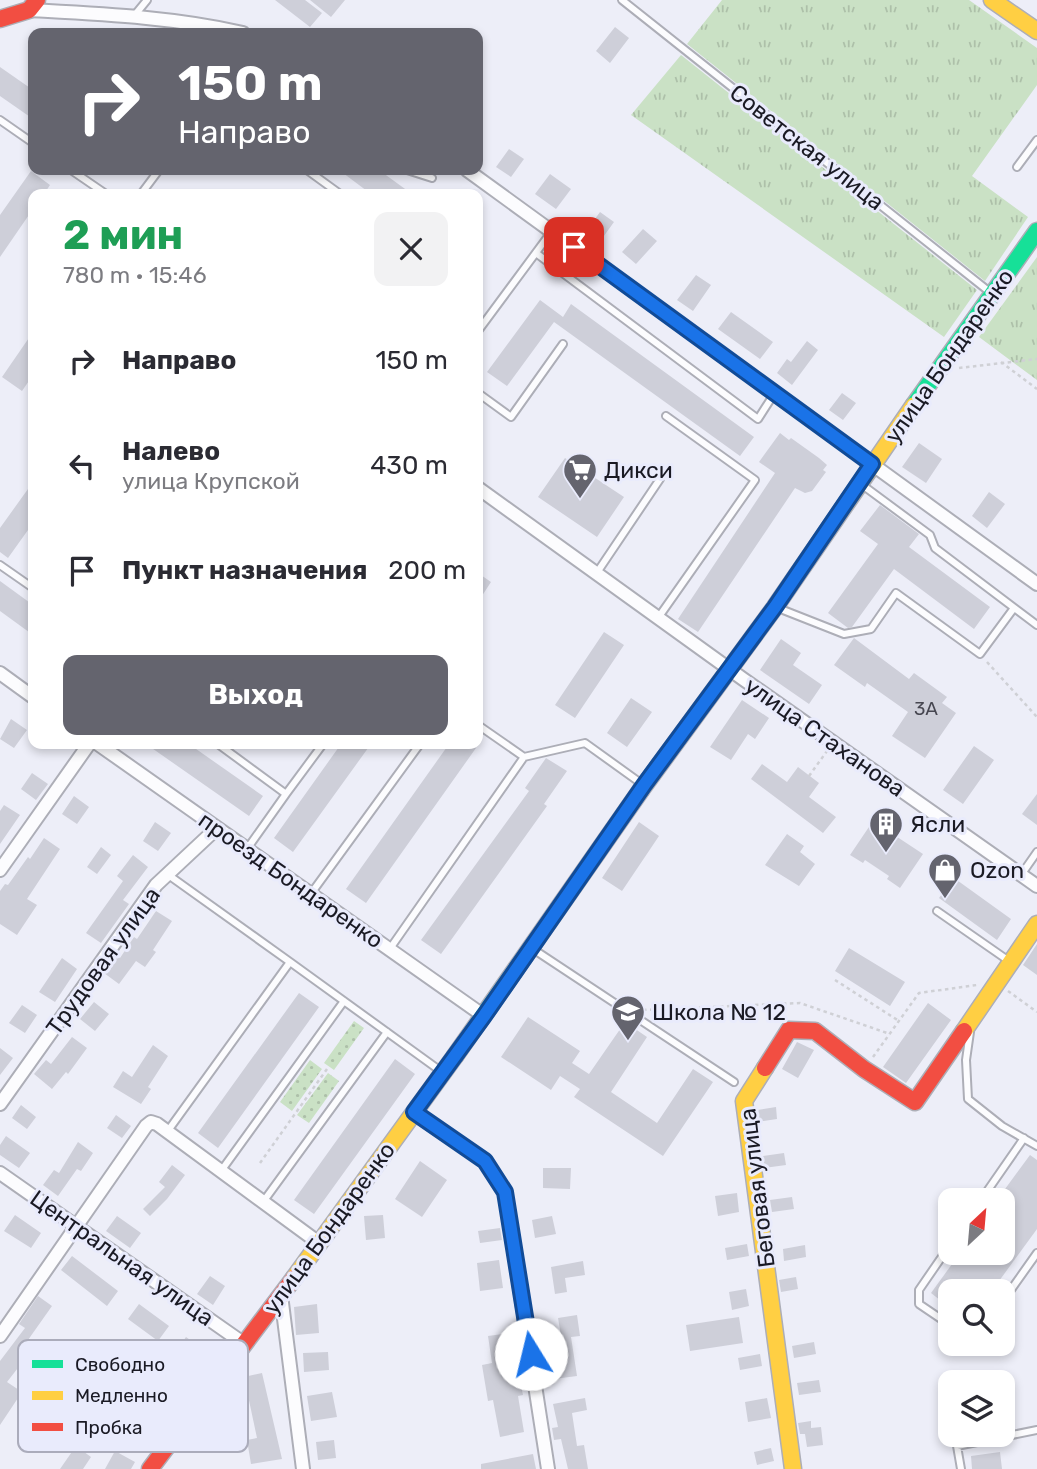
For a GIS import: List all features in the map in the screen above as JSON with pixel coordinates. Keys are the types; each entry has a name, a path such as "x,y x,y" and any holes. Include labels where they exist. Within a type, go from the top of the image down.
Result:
{"street":[{"path":"992,0 1037,31"},
{"path":"0,19 33,5 134,16 178,27"},
{"path":"474,175 1037,584"},
{"name":"улица Бондаренко","path":"245,1340 484,1016 644,785 775,607 859,482 1037,231"},
{"name":"улица Стаханова","path":"483,492 1037,886"},
{"path":"0,673 28,693"},
{"path":"0,870 85,749"},
{"name":"проезд Бондаренко","path":"105,749 484,1016"},
{"name":"Трудовая улица","path":"0,1104 156,885 217,828"},
{"name":"Беговая улица","path":"793,1469 744,1101 789,1030 815,1031 864,1069 915,1102 1037,924"},
{"path":"414,1112 485,1161 505,1192 548,1469"},
{"path":"0,1336 146,1125 151,1122 319,1242"},
{"name":"Центральная улица","path":"0,1173 239,1340"},
{"path":"281,1295 303,1469"},
{"name":"улица Бондаренко","path":"150,1469 163,1452"}],"lane":[{"path":"134,16 147,0"},
{"name":"Советская улица","path":"621,0 993,294"},
{"path":"0,120 28,140"},
{"path":"1017,167 1037,140"},
{"path":"78,175 99,189"},
{"path":"314,175 333,189"},
{"path":"423,175 432,178"},
{"path":"483,324 552,231"},
{"path":"536,253 758,419 774,394"},
{"path":"483,397 511,417 563,344"},
{"path":"658,618 755,480 666,416"},
{"path":"596,574 660,479"},
{"path":"859,482 930,535 935,548 1037,625"},
{"path":"0,565 28,585"},
{"path":"775,607 844,634 871,629 896,593 980,654 1014,608"},
{"path":"483,728 524,757"},
{"path":"389,950 524,757 585,743 644,785"},
{"path":"225,749 286,794"},
{"path":"247,849 319,749"},
{"path":"310,895 416,749"},
{"path":"1021,875 1037,852"},
{"path":"167,874 443,1073"},
{"path":"936,911 1010,962"},
{"path":"531,948 734,1082"},
{"path":"167,1132 290,962"},
{"path":"221,1171 344,1001"},
{"path":"972,1016 966,1060 968,1099 1002,1126 1037,1146"},
{"path":"263,1202 387,1032"},
{"path":"989,1188 1024,1138"},
{"path":"1015,1284 1037,1253"},
{"path":"938,1262 919,1290 919,1304 938,1317"},
{"path":"961,1469 957,1446 1037,1430"}],"path":[{"path":"959,368 1037,359"},
{"path":"1001,362 1037,389"},
{"path":"980,654 1037,717"},
{"path":"809,776 833,742"},
{"path":"835,981 899,1021"},
{"path":"864,1069 919,993 996,982 1037,1012"},
{"path":"627,1011 800,1003 890,1034"},
{"path":"260,1163 327,1069"}],"green space":[{"path":"722,0 969,0 1037,48 1037,85 972,176 1028,217 985,281 687,44"},
{"path":"681,55 977,290 944,337 631,115"},
{"path":"1037,257 1037,380 979,337"},
{"path":"354,1021 364,1028 334,1070 324,1063"},
{"path":"310,1060 322,1069 292,1111 280,1102"},
{"path":"328,1073 339,1081 309,1123 297,1115"}],"building":[{"path":"275,0 305,0 322,13 310,27"},
{"path":"310,0 345,0 331,17"},
{"path":"615,27 629,38 610,63 596,51"},
{"path":"0,67 28,87 28,116 0,96"},
{"path":"509,149 524,159 511,177 496,167"},
{"path":"550,174 571,189 556,209 535,194"},
{"path":"28,175 36,175 50,185 47,189 28,189 28,216 0,257 0,215"},
{"path":"346,175 386,175 405,189 364,189"},
{"path":"600,212 614,222 601,240 587,230"},
{"path":"643,229 657,241 636,264 622,252"},
{"path":"696,275 711,285 693,311 677,300"},
{"path":"540,300 563,317 571,304 754,437 740,456 554,322 507,386 487,372"},
{"path":"731,312 773,342 760,359 718,329"},
{"path":"28,339 28,382 22,391 2,377"},
{"path":"807,341 818,350 792,385 777,373 787,359 791,362"},
{"path":"842,393 856,403 843,420 829,410"},
{"path":"780,433 819,458 827,465 823,470 826,472 812,491 805,493 795,488 698,632 678,619 775,473 759,462"},
{"path":"919,443 942,459 926,483 902,467"},
{"path":"565,458 624,497 597,537 538,497"},
{"path":"28,489 28,530 8,558 0,552 0,528"},
{"path":"989,492 1005,504 987,528 972,516"},
{"path":"880,505 919,534 909,547 990,607 974,629 894,569 852,627 848,628 828,613 878,544 860,531"},
{"path":"483,576 491,582 483,594"},
{"path":"0,581 28,601 28,631 0,611"},
{"path":"604,632 624,645 575,718 555,705"},
{"path":"854,638 909,679 914,673 947,697 942,703 956,713 925,758 892,736 908,712 867,683 865,687 834,665"},
{"path":"781,639 801,653 793,665 822,685 809,704 760,670"},
{"path":"631,698 652,712 627,747 607,733"},
{"path":"742,700 769,718 755,739 748,734 731,760 710,747"},
{"path":"11,719 27,730 14,748 0,739"},
{"path":"974,746 994,760 963,804 943,790"},
{"path":"153,749 196,749 263,796 249,816"},
{"path":"337,749 367,749 293,852 274,838"},
{"path":"445,749 475,749 366,903 346,889"},
{"path":"546,758 567,771 544,804 547,806 441,954 421,940 529,791 525,788"},
{"path":"762,764 787,782 798,767 819,783 809,797 836,817 823,833 751,779"},
{"path":"32,773 48,784 36,800 21,789"},
{"path":"1037,794 1037,825 1022,814"},
{"path":"74,796 89,807 77,824 62,814"},
{"path":"4,805 20,815 0,844 0,811"},
{"name":"Ясли","path":"873,821 923,854 900,888 887,879 889,876 865,860 863,863 850,855"},
{"path":"155,822 171,833 158,851 143,841"},
{"path":"639,822 659,836 622,891 602,878"},
{"path":"787,834 804,846 800,852 815,864 799,886 765,865"},
{"path":"44,838 60,849 27,899 37,905 17,935 0,924 0,891 5,884 8,885 28,857 30,859"},
{"path":"101,847 111,855 97,874 87,867"},
{"path":"133,855 148,867 123,900 129,904 101,943 86,933 123,881 117,876"},
{"path":"954,878 1011,919 997,940 939,898"},
{"path":"156,911 172,921 145,967 136,961 119,984 104,973 117,956 120,958 134,937 137,939"},
{"path":"1037,944 1037,975 1023,965"},
{"path":"849,948 905,982 890,1006 835,971"},
{"path":"62,958 77,969 55,1002 39,992"},
{"path":"299,993 319,1007 218,1148 198,1133"},
{"path":"94,1002 109,1014 95,1031 80,1019"},
{"path":"928,1003 951,1020 906,1083 883,1067"},
{"path":"22,1005 37,1015 25,1033 9,1023"},
{"path":"528,1017 580,1051 572,1063 589,1074 625,1022 647,1037 611,1092 657,1123 693,1069 713,1082 663,1156 574,1097 580,1089 560,1076 551,1090 501,1057"},
{"path":"72,1037 87,1048 68,1074 66,1072 52,1089 34,1074 46,1060 51,1064"},
{"path":"797,1042 814,1050 798,1078 782,1069"},
{"path":"153,1045 168,1056 148,1087 151,1089 141,1104 113,1087 123,1071 132,1077"},
{"path":"0,1048 13,1058 0,1075"},
{"path":"395,1059 415,1074 314,1214 294,1200"},
{"path":"21,1105 36,1117 27,1129 12,1118"},
{"path":"776,1107 777,1119 758,1122 757,1110"},
{"path":"116,1115 131,1126 122,1138 107,1128"},
{"path":"6,1136 30,1153 19,1168 0,1155 0,1145"},
{"path":"78,1142 93,1153 81,1171 77,1169 58,1196 43,1185 54,1170 59,1173"},
{"path":"784,1153 786,1165 764,1168 763,1156"},
{"path":"1030,1155 1037,1160 1037,1229 1015,1259 1015,1188 1006,1188"},
{"path":"420,1161 447,1180 422,1217 395,1199"},
{"path":"172,1165 185,1175 150,1216 143,1209 165,1187 159,1182"},
{"path":"543,1168 571,1168 570,1189 543,1188"},
{"path":"737,1193 739,1212 718,1216 715,1196"},
{"path":"792,1197 794,1209 772,1212 770,1200"},
{"path":"15,1215 41,1233 31,1248 4,1231"},
{"path":"383,1215 385,1238 366,1240 364,1216"},
{"path":"117,1216 141,1233 130,1248 106,1231"},
{"path":"552,1216 556,1234 535,1238 532,1220"},
{"path":"500,1228 502,1240 480,1243 478,1231"},
{"path":"747,1244 749,1256 727,1260 725,1248"},
{"path":"805,1245 806,1257 784,1261 783,1249"},
{"path":"72,1256 118,1291 107,1306 61,1270"},
{"path":"499,1260 503,1288 480,1291 477,1263"},
{"path":"583,1261 585,1275 565,1278 567,1292 555,1294 551,1267"},
{"path":"951,1265 1011,1265 1000,1279 941,1279"},
{"path":"210,1276 225,1286 213,1305 197,1294"},
{"path":"796,1277 798,1289 781,1292 779,1280"},
{"path":"938,1283 938,1299 931,1293"},
{"path":"746,1289 749,1306 732,1310 729,1292"},
{"path":"38,1296 52,1306 28,1340 18,1340 18,1368 7,1382 18,1389 18,1398 0,1425 0,1361 25,1328 19,1324"},
{"path":"139,1304 169,1326 157,1340 128,1319"},
{"path":"317,1304 319,1333 296,1335 294,1307"},
{"path":"577,1315 580,1336 571,1337 577,1376 554,1379 550,1356 564,1354 558,1318"},
{"path":"739,1317 743,1343 690,1351 686,1325"},
{"path":"510,1333 523,1395 518,1396 524,1432 500,1437 493,1400 488,1401 482,1365 492,1363 488,1336"},
{"path":"814,1342 816,1354 794,1358 792,1346"},
{"path":"328,1352 329,1370 304,1372 303,1353"},
{"path":"760,1354 762,1366 740,1370 738,1358"},
{"path":"262,1373 282,1459 251,1464 248,1440 257,1438 248,1396 248,1376"},
{"path":"819,1380 821,1392 799,1395 797,1383"},
{"path":"332,1392 337,1417 311,1421 307,1396"},
{"path":"585,1398 587,1410 572,1413 577,1446 584,1445 588,1469 568,1469 561,1439 554,1440 552,1428 558,1427 553,1404"},
{"path":"767,1398 771,1418 748,1422 745,1402"},
{"path":"811,1421 811,1428 821,1427 823,1445 807,1447 805,1434 800,1434 798,1423"},
{"path":"334,1440 336,1458 318,1460 316,1442"},
{"path":"771,1448 774,1461 757,1465 754,1452"},
{"path":"72,1452 84,1452 91,1457 83,1469 60,1469"},
{"path":"114,1452 135,1462 131,1469 105,1469"},
{"path":"1000,1452 1002,1469 972,1469 971,1456"},
{"path":"533,1454 536,1469 481,1469 481,1464"}],"traffic: fast":[{"path":"914,405 1037,231"},
{"path":"455,1056 641,790"}],"traffic: slow":[{"path":"992,0 1037,31"},
{"path":"641,790 775,607 914,405"},
{"path":"964,1031 1037,924"},
{"path":"294,1278 455,1056"},
{"path":"765,1068 744,1101 793,1469"}],"traffic: jam":[{"path":"0,19 29,10 37,0"},
{"path":"765,1068 789,1030 815,1031 864,1069 915,1102 964,1031"},
{"path":"247,1340 294,1278"},
{"path":"150,1469 163,1452"}],"place":[{"name":"Дикси","path":"580,500"},
{"name":"Ясли","path":"886,854"},
{"name":"Ozon","path":"945,900"},
{"name":"Школа № 12","path":"628,1042"}],"route":[{"path":"531,1354 505,1192 485,1161 414,1112 644,785 775,607 872,464 574,247"}]}
